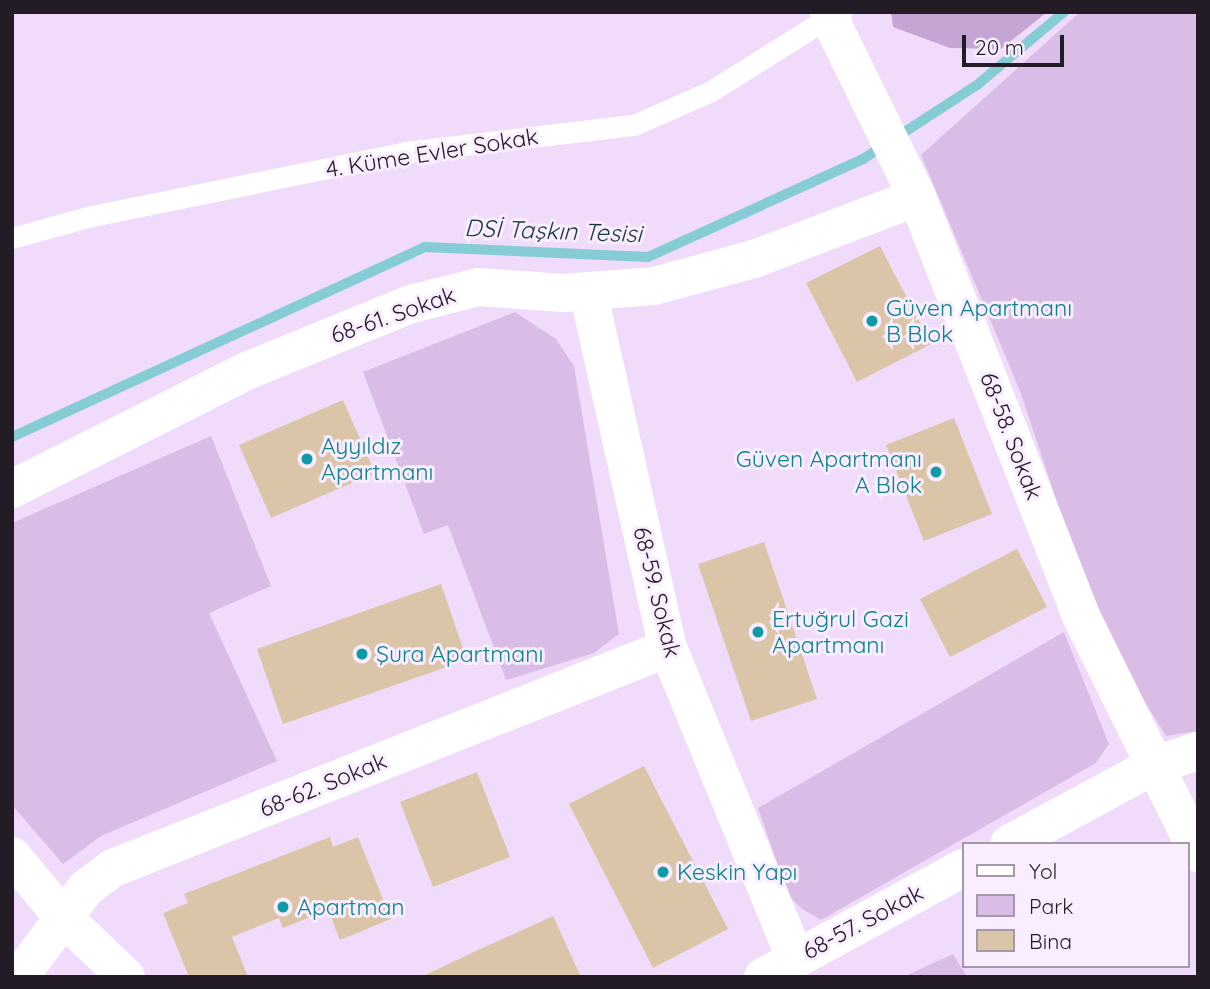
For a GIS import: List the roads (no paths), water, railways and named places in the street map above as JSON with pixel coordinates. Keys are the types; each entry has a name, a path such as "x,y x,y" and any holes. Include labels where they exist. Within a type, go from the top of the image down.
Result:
{"street":[{"name":"68-58. Sokak","path":"831,14 909,180 1082,618 1198,853"},
{"name":"68-61. Sokak","path":"12,489 249,370 411,304 478,287 588,291 654,286 708,274 909,180"},
{"name":"68-59. Sokak","path":"588,291 668,649 779,967"},
{"name":"68-62. Sokak","path":"19,977 62,916 113,868 668,649"},
{"path":"1013,842 1155,765 1198,751"},
{"path":"12,856 62,916 126,977"},
{"name":"68-57. Sokak","path":"779,967 962,869"}],"lane":[{"name":"4. Küme Evler Sokak","path":"12,238 92,216 406,152 634,125 711,91 831,14"}],"waterway":[{"name":"DSİ Taşkın Tesisi","path":"12,437 425,247 648,257 863,159 977,85 1064,12"}],"place":[{"name":"Güven Apartmanı B Blok","path":"872,321"},
{"name":"Ayyıldız Apartmanı","path":"307,459"},
{"name":"Güven Apartmanı A Blok","path":"936,472"},
{"name":"Ertuğrul Gazi Apartmanı","path":"758,632"},
{"name":"Şura Apartmanı","path":"362,654"},
{"name":"Keskin Yapı","path":"663,872"},
{"name":"Apartman","path":"283,907"}]}
